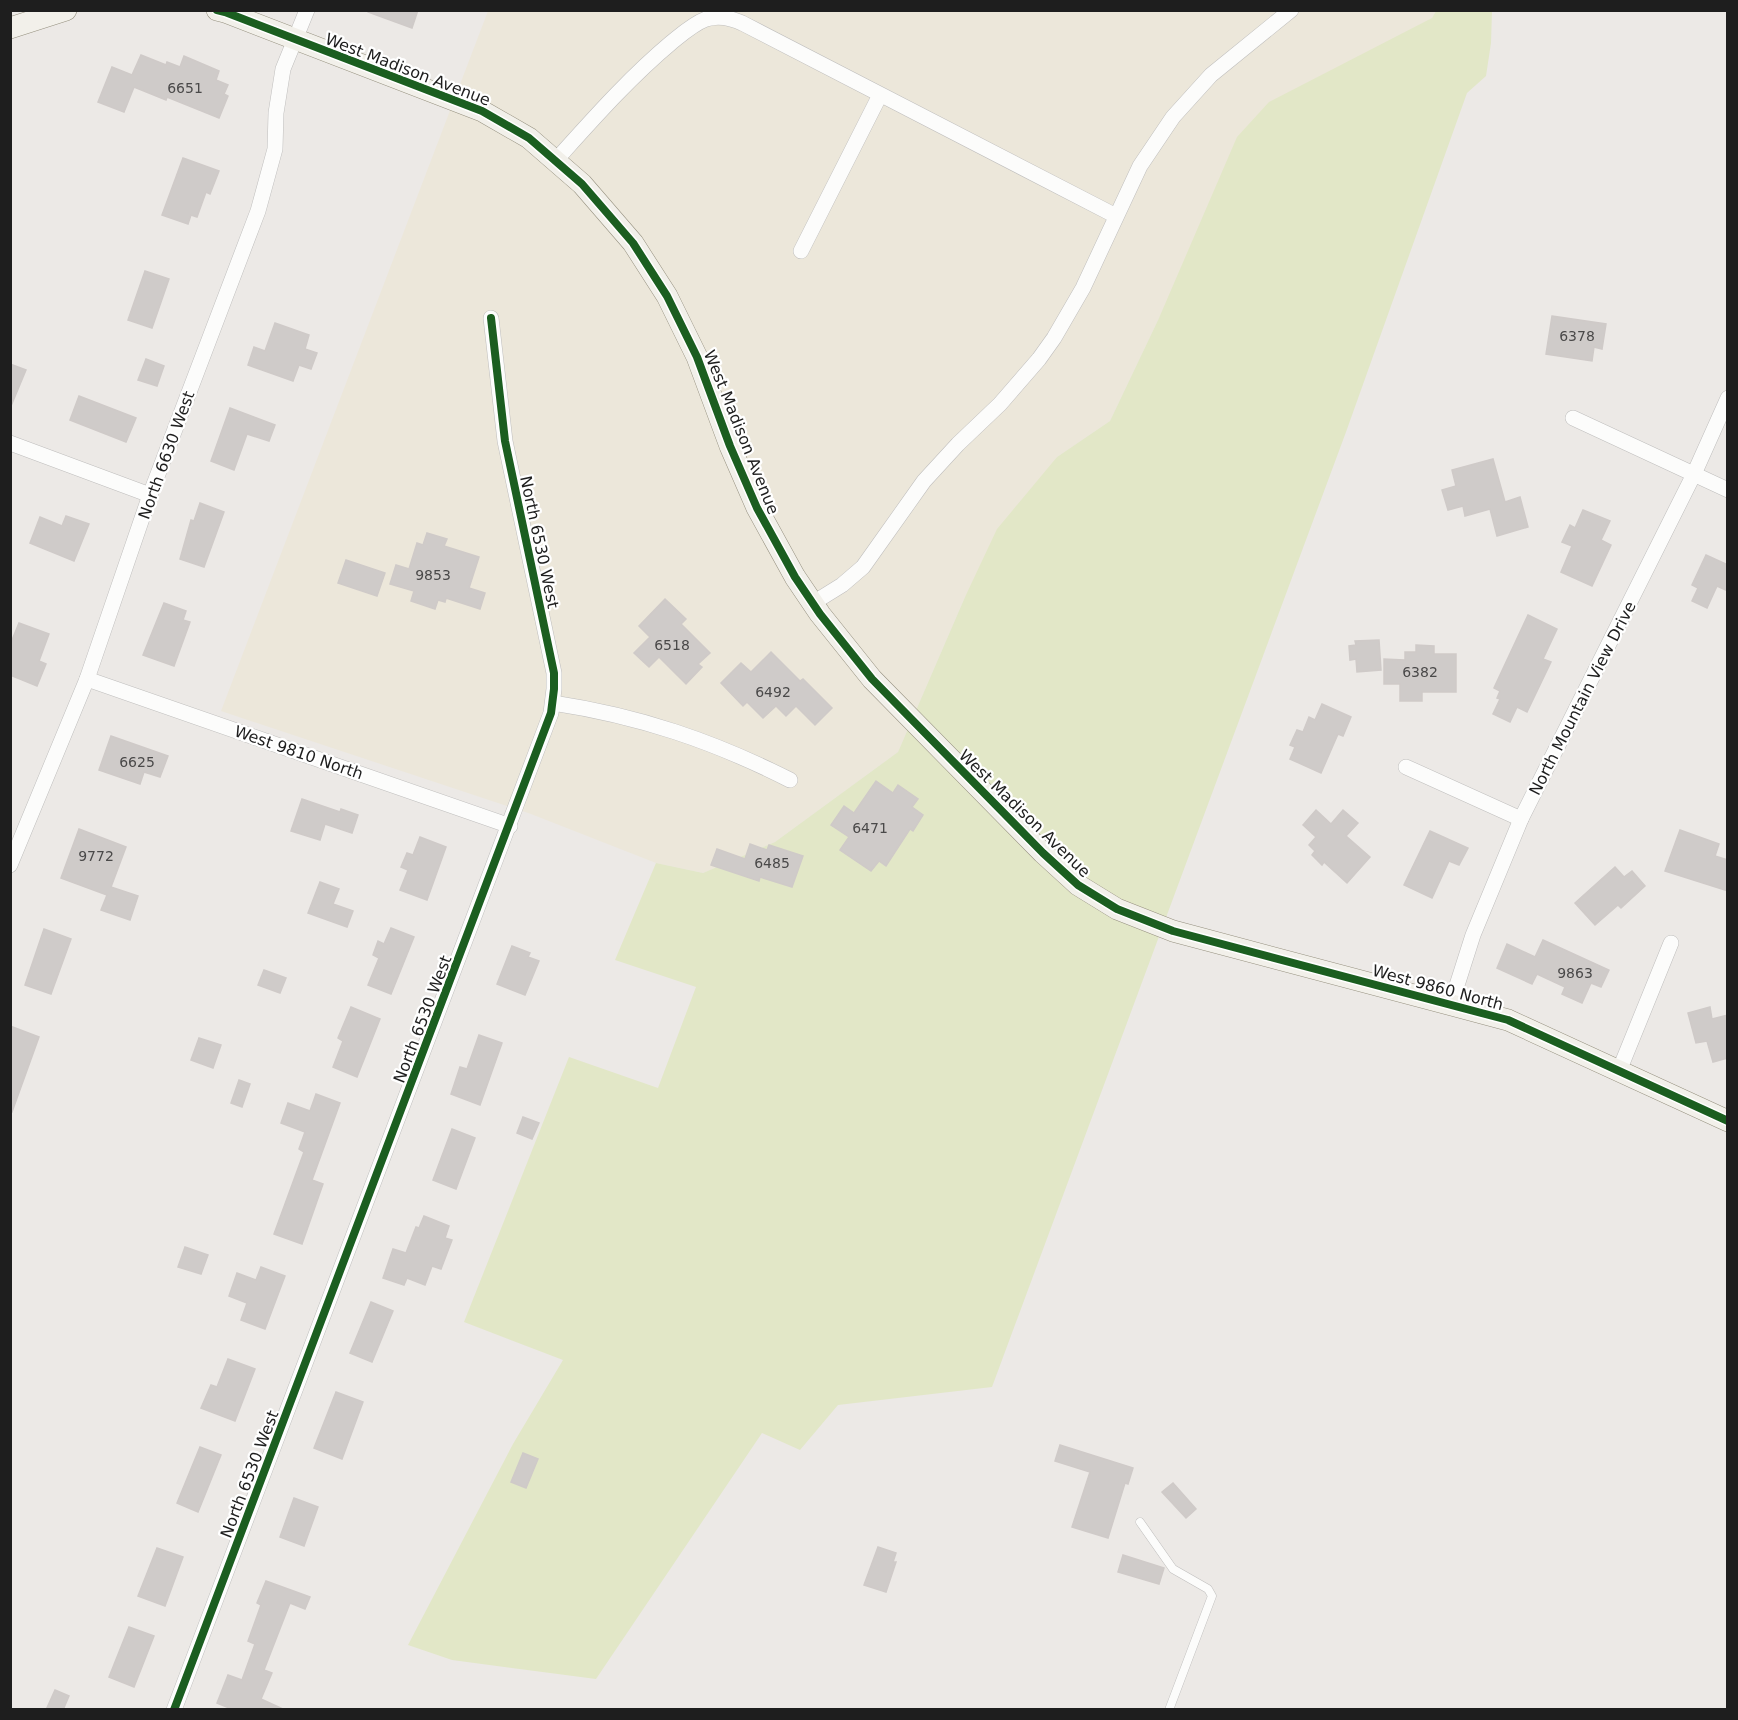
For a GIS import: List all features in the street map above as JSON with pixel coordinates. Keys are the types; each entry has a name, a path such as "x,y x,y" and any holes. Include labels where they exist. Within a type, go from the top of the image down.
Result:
{"street":[{"name":"West Madison Avenue","path":"217,10 482,111 529,138 582,184 616,222 667,296 697,357 730,446 757,508 780,551 840,640 872,679 1060,870 1097,898 1117,909 1150,924 1196,938"},
{"name":"North 6630 West","path":"10,865 15,840 87,679 150,495 258,211 275,149 276,113 283,69 307,10"},
{"path":"10,28 65,11"},
{"path":"813,603 842,585 863,567 924,481 958,444 1000,405 1033,366 1068,315 1083,288 1140,166 1157,139 1185,103 1228,60 1287,12"},
{"path":"556,160 617,93 661,52 694,26 715,17 724,17 742,23 1116,216"},
{"path":"801,251 880,94"},
{"name":"North 6530 West","path":"174,1710 510,826 548,724 553,703 554,673 505,441 491,318"},
{"name":"North Mountain View Drive","path":"1451,1004 1473,935 1521,819 1694,474 1728,398"},
{"path":"1573,418 1728,490"},
{"path":"10,443 150,495"},
{"name":"West 9810 North","path":"87,679 510,826"},
{"path":"553,703 614,714 675,730 734,753 790,780"},
{"path":"1406,767 1521,819"},
{"name":"West 9860 North","path":"1196,938 1508,1020 1728,1121"},
{"path":"1619,1071 1671,943"}],"lane":[{"path":"1140,1522 1173,1569 1208,1589 1212,1596 1169,1710"}],"shaded area":[{"path":"488,11 1436,11 1159,318 1110,421 1057,457 965,597 898,752 775,842 703,873 656,863 531,814 221,711"}],"green space":[{"path":"1436,11 1492,11 1491,43 1486,76 1467,93 1346,432 992,1387 838,1405 800,1450 762,1433 596,1679 452,1660 408,1645 513,1444 563,1360 464,1322 569,1057 658,1088 696,987 615,960 656,863 703,873 775,842 898,752 997,529 1057,457 1110,421 1159,318 1237,137 1269,102 1432,18"}],"building":[{"path":"368,10 418,10 412,28 368,12"},
{"path":"141,55 166,65 167,62 180,67 184,56 219,71 216,80 228,85 224,94 228,96 219,118 167,97 166,100 134,87 124,112 98,102 112,67 132,75"},
{"path":"183,158 219,171 210,194 206,192 197,217 191,215 188,224 162,215"},
{"path":"145,271 169,279 152,328 128,320"},
{"path":"1552,316 1606,324 1602,349 1594,347 1592,361 1546,354"},
{"path":"275,323 309,335 305,349 317,353 311,369 299,365 293,381 248,365 254,347 265,351"},
{"path":"146,359 164,366 157,386 138,380"},
{"path":"10,364 26,370 11,406 10,406"},
{"path":"79,396 136,418 126,442 70,420"},
{"path":"230,408 275,425 269,441 247,434 234,470 211,461"},
{"path":"1493,459 1505,502 1520,497 1528,527 1497,536 1490,509 1465,516 1463,506 1448,510 1442,490 1456,486 1452,470"},
{"path":"200,503 224,512 204,567 180,559 191,520 194,521"},
{"path":"1583,510 1610,521 1601,540 1611,545 1592,586 1561,572 1572,546 1562,542 1570,525 1575,528"},
{"path":"66,516 89,524 74,561 30,543 40,517 62,526"},
{"path":"427,533 447,539 444,546 479,557 469,588 485,593 480,609 446,598 445,602 438,600 435,609 411,601 414,591 390,584 396,565 409,569 417,543 423,545"},
{"path":"1706,555 1728,565 1728,591 1717,586 1707,608 1692,601 1698,588 1692,585"},
{"path":"346,560 385,573 377,596 338,583"},
{"path":"665,599 686,619 681,624 710,653 698,664 702,667 686,684 659,657 649,667 634,653 650,637 639,626"},
{"path":"164,603 186,611 183,620 190,622 174,666 143,655"},
{"path":"1528,615 1557,629 1543,659 1551,662 1527,712 1517,707 1510,722 1493,714 1500,699 1497,698 1500,691 1494,688"},
{"path":"19,623 49,634 39,661 46,664 37,686 10,675 10,645"},
{"path":"1379,640 1381,670 1357,672 1356,659 1350,660 1349,646 1356,645 1355,641"},
{"path":"1416,645 1434,646 1434,654 1456,654 1456,692 1422,692 1422,701 1400,701 1400,684 1384,684 1384,659 1405,660 1405,652 1416,652"},
{"path":"771,652 832,708 815,725 796,706 786,716 776,706 763,718 747,702 743,706 721,683 741,663 751,672"},
{"path":"1322,704 1351,717 1343,736 1338,734 1321,773 1290,759 1295,747 1290,745 1297,730 1303,732 1309,717 1315,720"},
{"path":"111,736 168,756 160,777 144,772 140,784 99,770"},
{"path":"876,781 893,793 898,785 918,799 912,807 923,815 913,831 910,829 886,866 879,861 871,871 840,850 849,837 831,825 844,806 854,813"},
{"path":"302,799 340,812 341,809 358,815 352,833 325,824 320,840 291,831"},
{"path":"1316,810 1331,824 1343,810 1358,823 1346,836 1370,857 1347,883 1324,862 1322,865 1312,855 1315,851 1309,845 1316,837 1303,825"},
{"path":"79,829 126,847 111,887 138,896 130,920 101,910 107,895 61,878"},
{"path":"1680,830 1719,844 1715,856 1728,860 1728,891 1665,871"},
{"path":"1430,831 1468,848 1459,865 1449,861 1432,898 1404,885"},
{"path":"420,837 446,847 427,900 400,890 408,870 401,867 407,853 413,855"},
{"path":"750,844 767,850 769,845 803,856 792,887 760,877 759,881 711,865 717,849 745,859"},
{"path":"1615,867 1624,877 1632,871 1645,886 1621,908 1618,905 1595,925 1575,903"},
{"path":"320,882 339,889 333,904 353,911 347,927 308,913"},
{"path":"391,928 414,937 391,994 368,985 379,958 373,955 378,941 384,944"},
{"path":"44,929 71,939 51,994 25,985"},
{"path":"1543,940 1609,970 1601,987 1591,983 1582,1003 1562,994 1565,987 1537,974 1532,984 1497,968 1507,944 1535,957"},
{"path":"512,946 530,953 528,957 539,961 525,995 497,984"},
{"path":"264,970 286,978 280,993 258,985"},
{"path":"351,1007 380,1019 357,1077 333,1067 343,1041 338,1038"},
{"path":"1710,1007 1712,1019 1728,1015 1728,1058 1713,1062 1707,1041 1696,1043 1688,1013"},
{"path":"10,1026 39,1037 12,1112 10,1111"},
{"path":"479,1035 502,1043 480,1105 451,1094 460,1067 467,1069"},
{"path":"199,1038 221,1045 213,1068 191,1060"},
{"path":"239,1080 250,1084 242,1107 231,1103"},
{"path":"316,1094 340,1103 312,1180 323,1184 302,1244 274,1234 304,1152 299,1149 305,1132 281,1123 288,1103 310,1111"},
{"path":"523,1117 539,1123 532,1139 517,1133"},
{"path":"452,1129 475,1138 456,1189 433,1180"},
{"path":"424,1216 449,1226 445,1238 452,1240 441,1269 432,1266 425,1285 407,1278 404,1285 383,1278 393,1249 406,1253 416,1227 419,1228"},
{"path":"185,1247 208,1255 201,1274 178,1267"},
{"path":"261,1267 285,1276 265,1329 241,1320 247,1303 229,1296 237,1273 256,1280"},
{"path":"371,1302 393,1311 372,1362 350,1353"},
{"path":"228,1359 255,1369 235,1421 201,1408 211,1385 217,1387"},
{"path":"336,1392 363,1402 342,1459 314,1448"},
{"path":"1060,1445 1133,1468 1128,1484 1125,1483 1108,1538 1072,1527 1090,1472 1055,1461"},
{"path":"200,1447 221,1455 198,1512 177,1503"},
{"path":"523,1453 538,1459 526,1488 511,1482"},
{"path":"1173,1483 1196,1509 1186,1518 1162,1492"},
{"path":"294,1498 318,1507 304,1546 280,1537"},
{"path":"878,1547 896,1553 893,1562 896,1562 886,1592 864,1585"},
{"path":"157,1548 183,1557 165,1606 138,1596"},
{"path":"1123,1555 1164,1568 1159,1584 1118,1572"},
{"path":"266,1581 310,1597 305,1609 290,1603 264,1670 272,1673 261,1699 285,1710 234,1710 217,1703 228,1675 242,1680 255,1644 248,1641 261,1605 257,1603"},
{"path":"129,1627 154,1636 134,1687 109,1677"},
{"path":"55,1690 69,1696 63,1710 46,1710"}],"cycle path":[{"path":"217,10 482,111 529,138 582,184 633,243 667,296 697,357 730,446 757,508 795,577 820,614 872,679 1043,853 1078,885 1117,909 1173,931 1508,1020 1728,1121"},
{"path":"174,1710 551,713 554,673 505,441 491,318"}]}
